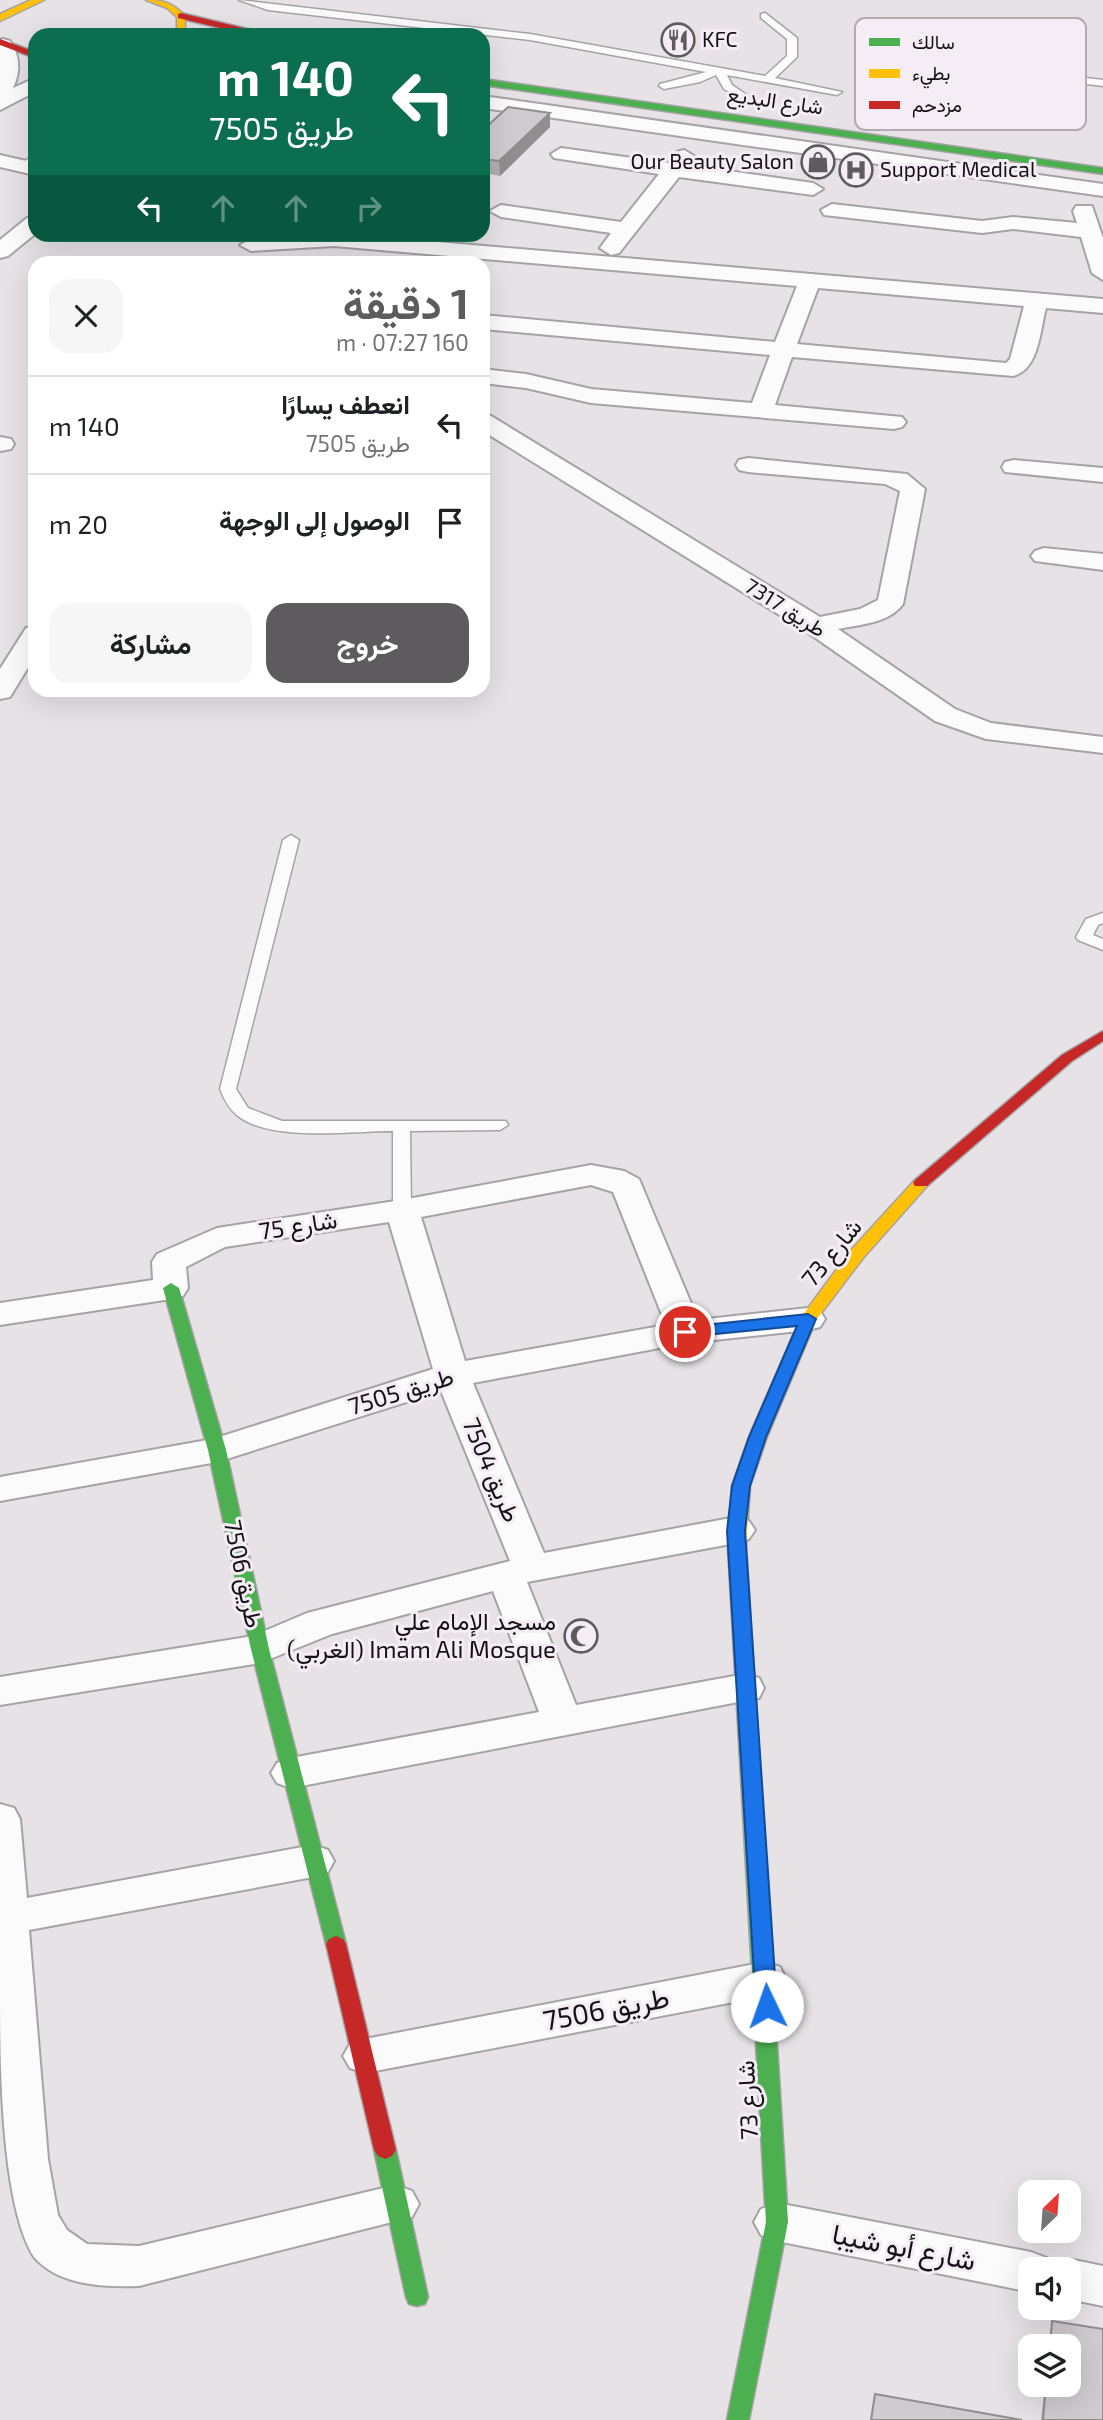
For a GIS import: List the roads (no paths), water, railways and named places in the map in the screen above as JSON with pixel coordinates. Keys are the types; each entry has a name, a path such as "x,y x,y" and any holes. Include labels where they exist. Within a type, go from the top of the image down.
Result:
{"street":[{"path":"150,0 238,28"},
{"path":"0,1 36,1"},
{"path":"0,18 36,1"},
{"path":"173,8 182,28"},
{"path":"2,43 28,52"},
{"path":"0,94 10,71 9,58 2,43"},
{"name":"شارع البديع","path":"657,85 750,97"},
{"path":"0,104 28,88"},
{"path":"490,99 1103,190"},
{"name":"شارع البديع","path":"490,99 876,136 1103,171"},
{"path":"611,248 704,132"},
{"path":"561,155 813,189"},
{"path":"0,161 28,165"},
{"path":"1076,185 1103,273"},
{"path":"832,210 982,227 1013,223 1090,231"},
{"path":"501,211 626,229"},
{"path":"0,251 28,229"},
{"path":"244,242 268,256"},
{"path":"251,245 257,242"},
{"path":"251,245 301,242"},
{"path":"357,242 1103,306"},
{"path":"760,412 810,281"},
{"path":"490,323 1013,369 1021,361 1037,300"},
{"path":"490,377 526,381 591,396 894,422"},
{"name":"طريق 7317","path":"490,425 816,626 945,715 964,724 1011,735 1103,746"},
{"path":"748,465 886,477 898,479 913,489 890,604 868,615 816,626"},
{"path":"1014,467 1103,475"},
{"path":"1044,556 1103,562"},
{"path":"0,691 28,645"},
{"name":"شارع 73","path":"738,2420 777,2222 765,1979 736,1531 741,1486 758,1437 808,1319 857,1254 934,1169 1068,1058 1103,1035"},
{"name":"شارع 75","path":"171,1288 169,1262 217,1238 402,1210 591,1175 612,1178 627,1186 685,1332"},
{"name":"طريق 7504","path":"402,1210 452,1375 519,1572 563,1722"},
{"path":"0,1314 171,1288"},
{"name":"طريق 7506","path":"171,1288 216,1450 260,1649 365,2056 417,2297"},
{"name":"طريق 7505","path":"0,1489 216,1450 452,1375 685,1332 808,1319"},
{"path":"0,1691 260,1649 321,1623 519,1572 736,1531"},
{"path":"291,1773 746,1688"},
{"path":"0,1819 26,2159 36,2218 51,2244 77,2262 107,2267 139,2266 396,2204"},
{"path":"9,1917 313,1861"},
{"name":"طريق 7506","path":"365,2056 765,1979"},
{"name":"شارع أبو شيبا","path":"777,2222 1018,2269"},
{"path":"1081,2281 1103,2286"}],"lane":[{"path":"244,0 268,6 464,28"},
{"path":"765,16 792,38 792,57 768,79"},
{"path":"490,31 837,92"},
{"path":"657,85 696,80 719,70"},
{"path":"719,70 723,81 750,97"},
{"path":"291,840 228,1089 234,1106 255,1119 282,1126 500,1125"},
{"path":"1103,918 1092,922 1084,937 1103,945"},
{"path":"401,1125 402,1210"}],"place":[{"name":"KFC","path":"678,40"},
{"name":"Our Beauty Salon","path":"818,162"},
{"name":"Support Medical","path":"856,170"},
{"name":"مسجد الإمام علي (الغربي) Imam Ali Mosque","path":"581,1636"}]}
